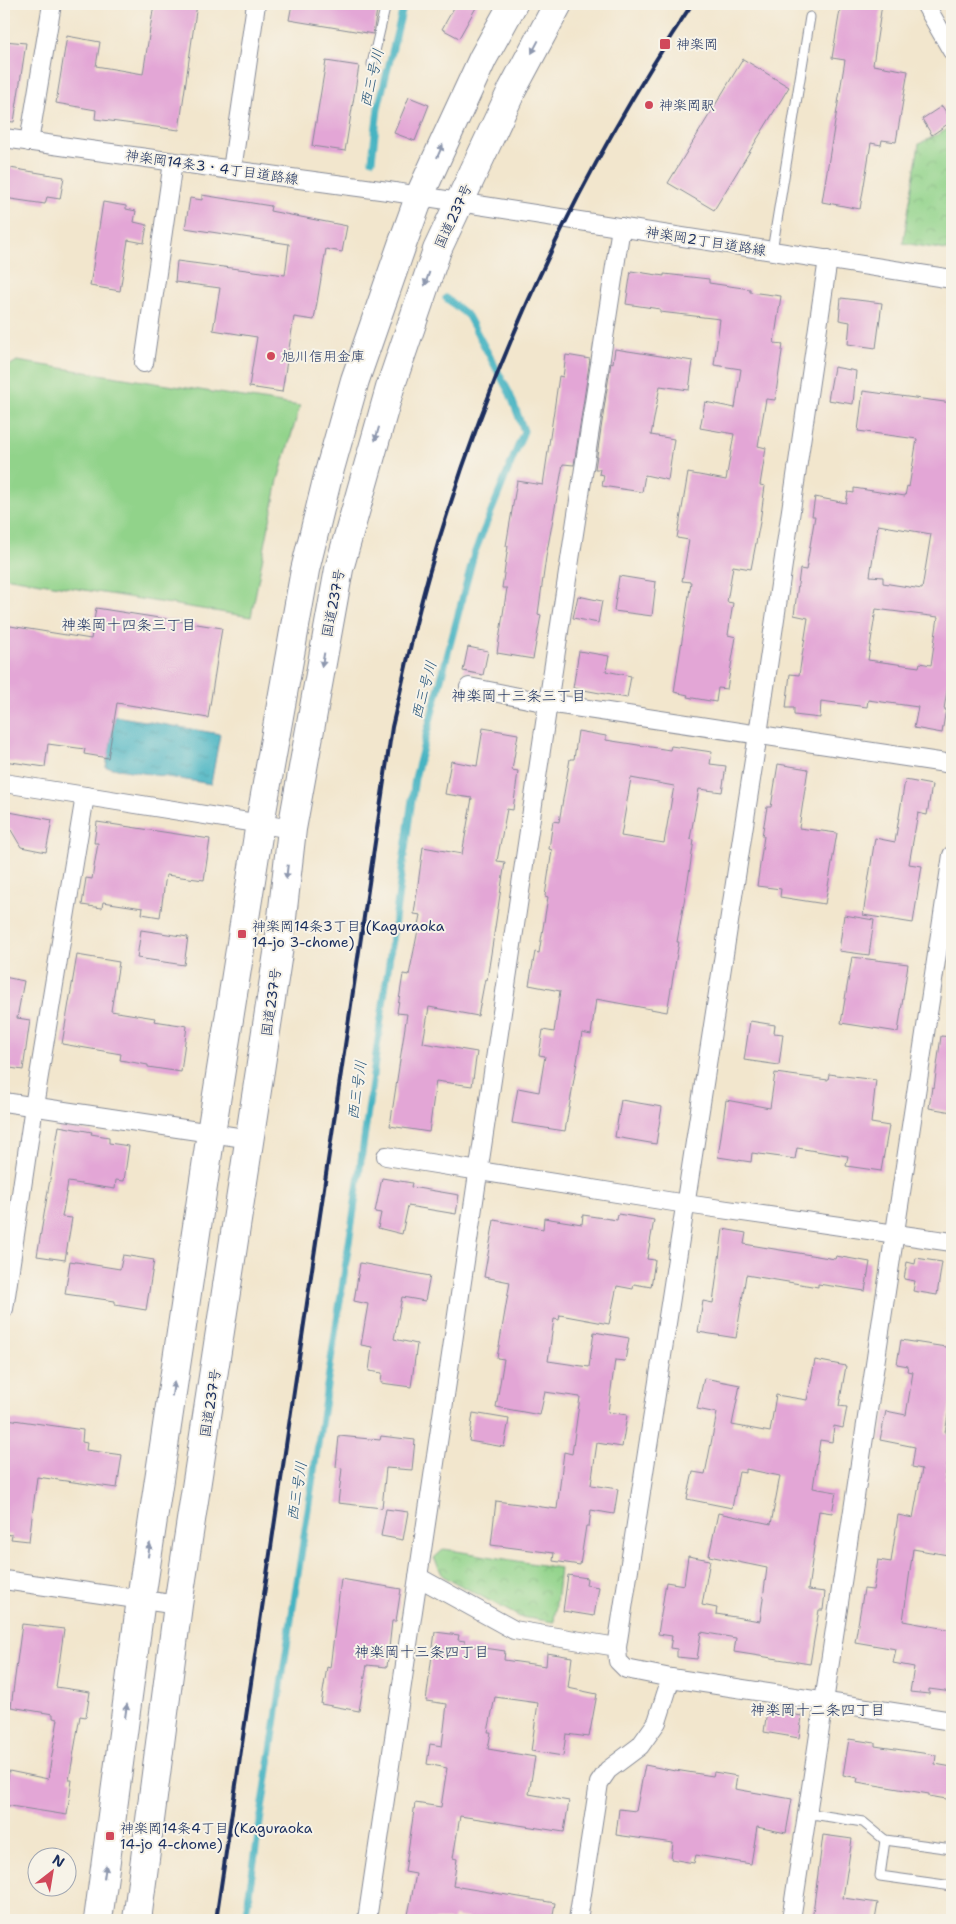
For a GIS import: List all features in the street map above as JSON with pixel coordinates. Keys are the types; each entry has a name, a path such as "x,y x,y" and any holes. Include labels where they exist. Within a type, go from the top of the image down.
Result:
{"highway":[{"path":"98,1920 141,1599 211,1133 260,823 305,570 328,476 355,380 420,195 483,58 513,4"},
{"name":"国道237号","path":"137,1920 178,1605 251,1139 278,953 292,829 342,560 390,388 437,250 512,90 558,4"}],"street":[{"path":"29,142 52,4"},
{"path":"232,170 256,4"},
{"path":"924,4 952,51"},
{"name":"神楽岡14条3・4丁目道路線","path":"4,138 460,202"},
{"path":"144,363 173,162"},
{"name":"神楽岡2丁目道路線","path":"460,202 952,279"},
{"path":"367,1920 548,703 621,227"},
{"path":"828,259 758,734 618,1647 618,1661 626,1670 952,1721"},
{"path":"469,688 548,703 952,764"},
{"path":"4,783 292,829"},
{"path":"4,1309 34,1106 85,796"},
{"path":"791,1920 952,855"},
{"path":"4,1102 251,1139"},
{"path":"386,1156 686,1204 952,1242"},
{"path":"418,1578 514,1630 618,1647"},
{"path":"4,1580 178,1605"},
{"path":"578,1920 599,1783 608,1770 640,1746 657,1722 671,1678"}],"lane":[{"path":"372,64 386,4"},
{"path":"772,251 810,18"},
{"path":"806,1814 863,1822 885,1840 952,1850"},
{"path":"885,1840 880,1876 952,1886"}],"green space":[{"path":"952,127 952,251 903,243 919,144"},
{"path":"17,361 300,406 278,480 251,617 4,577 4,369"},
{"path":"444,1549 560,1568 554,1622 520,1617 443,1576 434,1558"}],"water":[{"path":"115,716 220,734 211,784 106,767"}],"building":[{"path":"154,4 197,4 179,130 95,119 96,110 56,103 67,36 100,42 96,66 143,74"},
{"path":"292,4 378,4 373,34 289,20"},
{"path":"456,4 478,4 459,38 442,29"},
{"path":"841,4 882,4 873,65 908,71 896,142 882,140 881,145 871,143 860,209 822,202 845,60 832,58"},
{"path":"4,41 26,43 14,122 4,121"},
{"path":"743,59 789,87 714,210 668,183"},
{"path":"326,61 359,66 345,151 312,146"},
{"path":"409,97 429,105 415,141 394,133"},
{"path":"942,106 952,121 932,135 922,119"},
{"path":"4,167 64,177 60,199 47,197 45,204 4,198"},
{"path":"202,195 271,206 270,211 347,226 342,252 326,249 314,320 294,317 282,392 249,387 257,337 213,330 220,288 175,282 177,261 285,275 289,244 185,228 190,198 202,200"},
{"path":"103,202 126,206 126,209 136,211 134,222 147,225 144,243 128,240 120,291 90,286"},
{"path":"631,271 664,276 664,274 709,279 709,283 750,289 750,292 781,296 774,343 783,344 775,400 766,399 758,446 766,448 760,485 765,486 760,522 751,569 733,566 727,602 733,603 728,635 736,637 727,689 718,688 716,702 687,697 688,695 674,692 691,582 682,581 689,540 677,538 688,473 726,480 734,434 700,428 705,402 735,408 741,369 714,365 720,319 660,312 660,309 626,304"},
{"path":"841,298 882,303 876,348 848,344 850,322 839,320"},
{"path":"615,349 693,361 689,390 660,386 651,435 674,439 668,480 645,475 642,492 602,486 604,475 599,474 600,469 595,469 611,362 613,363"},
{"path":"566,355 590,359 574,465 563,464 546,557 538,614 541,615 533,659 497,653 507,588 502,588 508,546 506,546 517,481 543,485 559,376 563,377"},
{"path":"834,367 856,371 853,404 828,400"},
{"path":"863,391 952,403 952,578 950,595 952,595 952,661 942,733 914,728 918,707 868,700 867,707 821,701 820,718 794,715 794,708 786,708 790,674 799,675 808,618 794,615 800,569 806,570 815,516 812,516 815,497 846,503 848,492 854,493 854,488 905,496 907,486 909,487 917,439 858,431","holes":["878,525 931,534 922,589 883,583 883,577 870,576","876,609 938,617 931,665 920,663 919,667 868,660"]},
{"path":"619,576 656,582 652,616 614,611"},
{"path":"578,596 602,601 598,623 573,618"},
{"path":"96,608 222,628 208,718 117,703 108,758 84,754 85,749 48,744 45,767 4,761 4,625 91,639"},
{"path":"468,647 488,651 483,675 463,671"},
{"path":"579,651 609,656 606,671 631,676 627,698 573,688"},
{"path":"483,728 518,734 512,770 518,771 513,810 507,809 497,861 505,862 487,980 485,979 478,1016 429,1007 423,1043 477,1052 472,1086 436,1081 429,1132 390,1126 407,1014 397,1013 403,974 409,975 421,915 414,914 423,847 462,854 472,798 445,794 451,761 477,766"},
{"path":"578,731 606,736 606,740 670,750 671,746 712,752 710,764 726,766 722,792 699,789 690,839 694,840 667,1012 596,999 591,1035 582,1033 565,1131 512,1123 518,1088 539,1092 545,1056 539,1055 543,1030 554,1032 560,991 529,985 535,952 539,953 548,897 545,896 552,850 549,849 553,821 559,822 570,759 574,759","holes":["631,778 674,786 664,843 621,836"]},
{"path":"778,764 808,769 799,828 837,833 825,904 780,897 781,889 757,886 764,836 762,836 767,807 771,807"},
{"path":"905,780 932,785 927,815 918,813 909,864 922,866 913,923 863,915 875,838 895,842"},
{"path":"4,811 52,820 46,852 21,847 11,830 4,829"},
{"path":"97,822 210,839 204,880 166,875 160,917 142,914 143,908 103,902 102,908 82,905 86,878 92,879 98,843 94,843"},
{"path":"844,915 874,920 869,955 839,951"},
{"path":"141,930 188,937 184,965 137,958"},
{"path":"77,955 119,962 111,1011 155,1018 154,1021 187,1026 181,1072 120,1060 121,1054 62,1044"},
{"path":"852,957 908,964 898,1032 841,1023"},
{"path":"4,977 24,981 17,1018 30,1020 23,1070 4,1067"},
{"path":"750,1021 775,1025 774,1033 783,1034 779,1065 744,1060"},
{"path":"941,1036 952,1037 952,1112 929,1108 932,1087 934,1088"},
{"path":"775,1073 828,1080 829,1074 876,1080 871,1123 889,1126 881,1171 846,1166 848,1156 797,1148 795,1159 752,1153 751,1162 718,1157 726,1100 770,1108"},
{"path":"621,1100 662,1107 656,1144 615,1137"},
{"path":"59,1126 92,1132 91,1134 109,1137 109,1143 129,1146 124,1181 116,1180 115,1189 68,1182 62,1217 72,1218 65,1260 37,1256"},
{"path":"382,1178 412,1183 411,1187 459,1195 456,1214 408,1206 402,1234 378,1228 381,1213 375,1212"},
{"path":"618,1214 654,1220 647,1259 655,1260 651,1287 634,1284 633,1289 617,1286 609,1324 560,1315 559,1320 554,1319 548,1361 589,1367 594,1332 629,1338 625,1361 615,1360 608,1412 627,1415 622,1447 597,1443 591,1485 618,1489 614,1514 591,1510 589,1526 586,1526 580,1565 553,1561 554,1553 491,1545 496,1501 557,1509 564,1452 572,1454 580,1397 545,1392 540,1415 496,1407 504,1359 497,1358 510,1282 484,1277 494,1220 543,1229 544,1218 582,1224 583,1215 617,1220"},
{"path":"723,1229 746,1233 744,1244 835,1259 836,1256 870,1262 865,1291 818,1284 818,1287 746,1275 736,1338 698,1332 703,1301 713,1303"},
{"path":"123,1255 154,1260 146,1310 115,1305 115,1301 65,1294 70,1261 120,1269"},
{"path":"916,1258 942,1262 937,1295 913,1291 915,1281 904,1279 907,1262 915,1264"},
{"path":"360,1263 430,1276 425,1301 402,1297 394,1339 417,1344 411,1387 381,1383 382,1373 369,1371 372,1347 361,1345 368,1304 354,1301"},
{"path":"901,1340 952,1348 952,1392 945,1433 952,1434 945,1479 952,1480 952,1526 948,1555 913,1549 903,1621 952,1630 952,1692 929,1689 929,1694 910,1692 914,1667 893,1663 896,1649 855,1642 864,1589 873,1590 878,1560 891,1562 898,1515 913,1518 922,1469 912,1467 915,1447 880,1440 886,1411 906,1415 913,1372 907,1371 908,1366 897,1364"},
{"path":"815,1360 846,1366 839,1406 847,1407 843,1428 834,1426 832,1442 820,1440 813,1488 836,1492 832,1513 819,1511 808,1590 825,1592 823,1610 819,1610 810,1664 734,1652 736,1638 701,1632 697,1659 677,1657 677,1649 670,1648 672,1636 658,1634 666,1582 684,1585 688,1556 710,1560 702,1605 717,1608 716,1614 760,1621 767,1568 709,1556 718,1513 771,1524 780,1476 746,1469 746,1473 739,1472 732,1508 687,1499 693,1472 705,1474 717,1413 697,1409 704,1378 740,1385 732,1425 770,1432 776,1395 807,1400"},
{"path":"473,1413 509,1419 504,1447 469,1441"},
{"path":"7,1419 83,1430 82,1442 87,1443 86,1450 122,1455 117,1488 37,1477 29,1541 11,1539 12,1535 4,1534 4,1441"},
{"path":"339,1436 380,1440 381,1436 415,1440 412,1470 386,1468 382,1508 338,1503 342,1468 336,1467"},
{"path":"386,1509 408,1512 403,1540 381,1536"},
{"path":"568,1575 587,1578 586,1585 599,1587 594,1616 563,1611"},
{"path":"341,1579 401,1589 396,1621 392,1621 387,1667 367,1665 359,1711 321,1704 327,1667 330,1668"},
{"path":"22,1624 64,1629 56,1687 90,1692 86,1717 80,1716 69,1780 72,1780 67,1815 4,1805 9,1771 48,1779 58,1719 53,1718 53,1714 11,1707"},
{"path":"435,1632 459,1635 458,1640 465,1641 464,1645 505,1651 504,1660 546,1666 547,1653 572,1657 568,1688 597,1694 589,1737 566,1734 563,1756 531,1751 538,1703 495,1697 488,1732 491,1732 488,1749 535,1757 529,1794 569,1801 564,1832 460,1816 453,1858 457,1859 453,1886 555,1903 552,1920 477,1920 454,1916 453,1920 407,1920 416,1874 405,1872 415,1803 441,1807 447,1768 427,1764 430,1744 442,1746 447,1704 426,1701"},
{"path":"767,1710 802,1716 799,1738 764,1732"},
{"path":"849,1739 875,1743 875,1746 936,1755 935,1764 952,1767 952,1800 929,1796 929,1794 857,1782 858,1778 843,1775"},
{"path":"645,1765 713,1776 714,1772 737,1776 735,1789 792,1799 786,1833 757,1827 751,1864 696,1855 694,1863 671,1859 673,1843 616,1835 619,1809 636,1811"},
{"path":"823,1835 852,1839 843,1898 878,1903 875,1920 812,1920"}],"waterway":[{"name":"西三号川","path":"372,160 378,108 404,4"},
{"name":"西三号川","path":"245,1920 354,1210 415,778 474,554 524,431 510,394 468,316 446,298"}],"railway":[{"path":"216,1920 392,727 418,614 451,501 477,426 538,280 572,209 610,139 649,71 692,4"}],"place":[{"name":"神楽岡","path":"665,44"},
{"name":"神楽岡駅","path":"649,105"},
{"name":"旭川信用金庫","path":"271,356"},
{"name":"神楽岡14条3丁目 (Kaguraoka 14-jo 3-chome)","path":"242,934"},
{"name":"神楽岡14条4丁目 (Kaguraoka 14-jo 4-chome)","path":"110,1836"}],"district":[{"name":"神楽岡十四条三丁目","path":"129,625"},
{"name":"神楽岡十三条三丁目","path":"519,696"},
{"name":"神楽岡十三条四丁目","path":"422,1652"},
{"name":"神楽岡十二条四丁目","path":"818,1710"}]}
